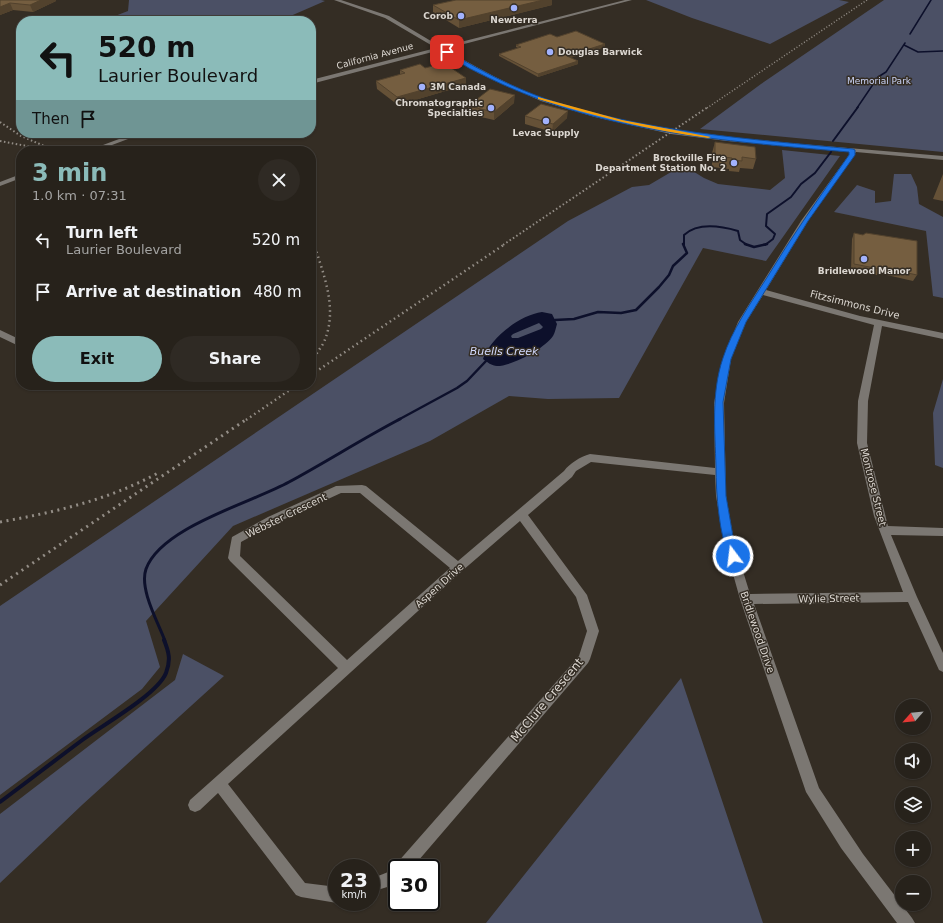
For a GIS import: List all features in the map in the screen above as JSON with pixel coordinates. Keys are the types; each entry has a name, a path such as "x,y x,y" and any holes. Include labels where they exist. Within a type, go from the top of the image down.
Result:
{"street":[{"path":"336,0 387,16 480,72 529,94 543,100 595,115 679,133 727,139 943,158"},
{"name":"California Avenue","path":"316,81 630,0"},
{"path":"104,146 127,138"},
{"name":"Bridlewood Drive","path":"853,150 852,155 805,221 742,322 726,359 719,402 721,496 729,542 746,599 813,792 860,865 907,923"},
{"path":"0,184 16,178"},
{"name":"Fitzsimmons Drive","path":"762,292 880,322 943,336"},
{"name":"Montrose Street","path":"880,322 863,401 862,443 879,516 884,530 911,597 943,666"},
{"path":"0,333 16,341"},
{"name":"Aspen Drive","path":"195,805 458,568 568,474 572,468 590,458 720,472"},
{"name":"Webster Crescent","path":"346,668 234,558 236,540 272,520 340,488 362,489 458,568"},
{"name":"McClure Crescent","path":"410,859 584,658 593,631 581,595 521,514"},
{"path":"884,530 943,532"},
{"name":"Wylie Street","path":"746,599 911,597"},
{"path":"219,783 301,890 328,894"}],"green space":[{"path":"129,0 325,1 290,16 115,16 128,11"},
{"path":"646,0 839,0 849,2 770,44 692,18"},
{"name":"Memorial Park","path":"884,0 943,0 943,152 700,129 761,84"},
{"path":"782,150 840,156 766,261 703,248 619,398 548,399 509,396 430,441 233,526 146,621 160,667 142,689 0,795 0,606 568,221 632,187 649,185 683,165 704,178 718,184 770,190 785,178"},
{"path":"894,174 911,174 917,187 919,204 943,217 943,298 933,296 926,231 834,212 857,185 875,191 875,203 891,201"},
{"path":"943,379 943,468 935,465 933,413"},
{"path":"183,654 224,676 82,805 0,883 0,814 175,680"},
{"path":"681,678 763,923 486,923"}],"water":[{"name":"Buells Creek","path":"542,312 552,314 557,324 554,335 549,341 527,356 511,363 497,366 490,364 483,359 492,343 499,336 516,323 533,314","holes":["539,323 543,327 518,338 512,338 511,336"]}],"building":[{"path":"0,0 41,0 30,5 10,3 0,7"},
{"path":"456,0 543,0 459,20 433,5"},
{"name":"Douglas Barwick","path":"576,31 605,44 567,56 578,61 538,74 499,54 521,47 516,45 550,34 557,37"},
{"path":"444,63 466,78 397,97 376,81 405,73 400,70 420,64 425,68"},
{"path":"490,89 515,95 494,112 468,106"},
{"path":"541,104 568,111 553,124 525,116"},
{"path":"715,142 755,147 756,159 742,157 742,161 715,156"},
{"name":"Bridlewood Manor","path":"854,233 863,235 866,233 917,241 917,275 880,267 880,269 854,264"}],"waterway":[{"name":"Buells Creek","path":"910,34 931,0"},
{"name":"Buells Creek","path":"857,108 878,77 886,72 905,43"},
{"path":"904,45 918,52 943,51"},
{"name":"Buells Creek","path":"833,141 858,107"},
{"name":"Buells Creek","path":"766,244 773,239 775,234 766,226 767,214 791,197 801,184 815,173 831,152"},
{"name":"Buells Creek","path":"684,245 684,235 696,228 710,226 738,231 740,240 746,244"},
{"name":"Buells Creek","path":"555,320 574,319 598,312 621,313 636,310 659,287 669,275 673,266 687,253 683,244"},
{"name":"Buells Creek","path":"746,244 754,247 766,244"},
{"path":"398,420 457,388 467,381 486,361"},
{"path":"165,641 150,605 145,586 146,569 155,554 169,541 188,529 289,482 400,419"},
{"path":"0,802 81,741 128,710 152,691 161,682 168,668 169,656 164,640"}],"railway":[{"path":"707,108 867,0"},
{"path":"503,245 708,107"},
{"path":"0,122 16,133"},
{"path":"26,138 44,146"},
{"path":"0,141 27,146"},
{"path":"316,372 505,244"},
{"path":"316,250 328,294 330,319 328,332 323,344 316,354"},
{"path":"246,420 290,390"},
{"path":"0,585 247,419"},
{"path":"0,522 41,514 101,498 120,491 158,473"}],"slow traffic":[{"path":"539,98 595,115 621,121 671,132 708,137"}],"place":[{"name":"Newterra","path":"514,8"},
{"name":"Corob","path":"461,16"},
{"name":"Douglas Barwick","path":"550,52"},
{"name":"3M Canada","path":"422,87"},
{"name":"Chromatographic Specialties","path":"491,108"},
{"name":"Levac Supply","path":"546,121"},
{"name":"Brockville Fire Department Station No. 2","path":"734,163"},
{"name":"Bridlewood Manor","path":"864,259"}],"route":[{"path":"447,52 480,72 543,100 595,115 671,132 727,139 853,150 852,155 805,221 742,322 726,359 719,402 721,496 733,556"}]}
